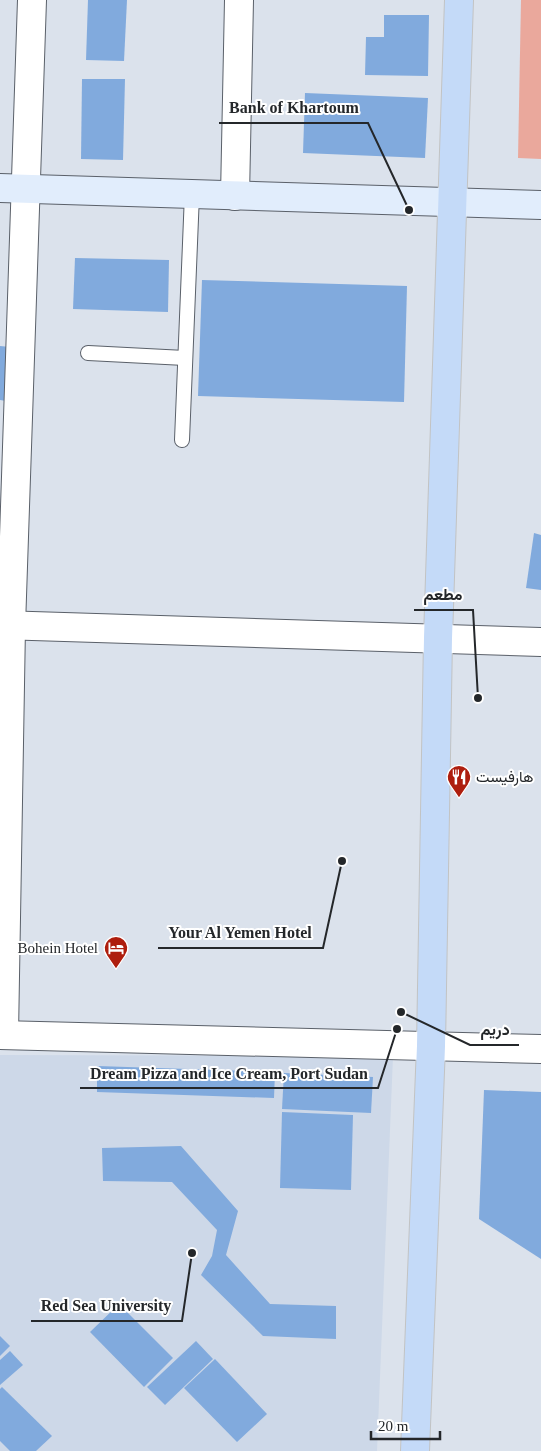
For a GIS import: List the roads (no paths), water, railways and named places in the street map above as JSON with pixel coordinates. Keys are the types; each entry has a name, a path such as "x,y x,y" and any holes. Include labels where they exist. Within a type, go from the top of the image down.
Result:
{"main road":[{"path":"415,1451 431,1046 438,638 459,0"}],"street":[{"path":"32,0 12,188 2,1035 541,1049"},
{"path":"235,196 239,0"},
{"path":"12,188 541,205"},
{"path":"6,625 541,642"}],"lane":[{"path":"182,440 192,194"},
{"path":"88,353 185,358"}],"place":[{"name":"Bank of Khartoum","path":"409,210"},
{"name":"مطعم","path":"478,698"},
{"name":"هارفيست","path":"459,798"},
{"name":"Your Al Yemen Hotel","path":"342,861"},
{"name":"Bohein Hotel","path":"116,969"},
{"name":"دريم","path":"401,1012"},
{"name":"Dream Pizza and Ice Cream, Port Sudan","path":"397,1029"},
{"name":"Red Sea University","path":"192,1253"}]}
